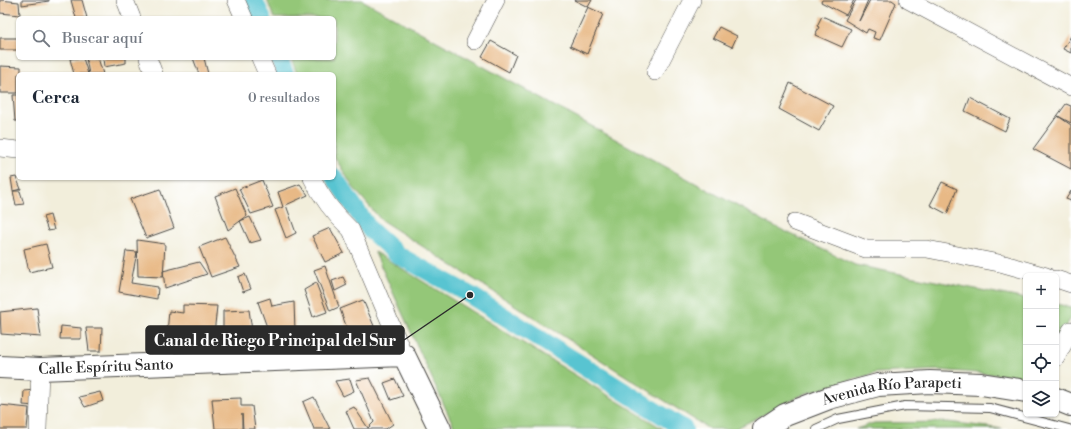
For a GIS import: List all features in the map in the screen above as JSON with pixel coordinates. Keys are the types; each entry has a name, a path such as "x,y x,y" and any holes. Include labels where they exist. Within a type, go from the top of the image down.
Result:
{"main road":[{"name":"Calle Espíritu Santo","path":"0,367 40,369 404,355"},
{"path":"404,355 440,429"},
{"name":"Avenida Río Parapeti","path":"764,429 785,415 829,398 878,385 930,382 973,383 1023,391"},
{"path":"1059,400 1071,405"}],"street":[{"path":"124,0 131,16"},
{"path":"236,0 243,16"},
{"path":"475,40 496,0"},
{"path":"656,72 692,0"},
{"path":"908,0 1071,87"},
{"path":"149,60 153,72"},
{"path":"261,60 265,72"},
{"path":"0,148 16,150"},
{"path":"313,180 320,195 336,216 351,230 404,355"},
{"path":"795,222 866,250 927,249 1004,264 1036,273"},
{"path":"1059,280 1071,284"},
{"path":"1059,352 1071,330"},
{"path":"38,429 40,369"}],"lane":[{"path":"816,429 838,419 905,406 990,408 1069,429"}],"green space":[{"path":"267,0 362,0 770,224 855,265 1023,298 1023,377 939,370 876,373 804,394 735,429 709,429 381,220 353,187 336,159 336,72 296,72 292,60 336,60 336,16 273,16"},
{"path":"375,252 663,429 455,429"},
{"path":"1059,305 1071,307 1071,318 1059,339"},
{"path":"948,422 1003,429 856,429 874,423"}],"building":[{"path":"0,0 19,2 20,15 0,13"},
{"path":"22,0 49,0 49,1 22,5"},
{"path":"71,0 82,0 86,16 75,16"},
{"path":"574,0 592,0 588,7"},
{"path":"822,0 854,0 846,15 821,2"},
{"path":"856,0 868,0 859,21 870,0 892,0 896,3 880,40 873,38 875,32 868,29 866,33 845,20"},
{"path":"588,7 603,14 587,54 570,46"},
{"path":"822,16 851,29 842,47 815,35 819,27 817,26"},
{"path":"719,27 737,36 732,47 713,38"},
{"path":"1071,36 1071,53 1063,49"},
{"path":"0,38 16,38 16,50 0,50"},
{"path":"491,41 516,55 509,72 482,57"},
{"path":"70,60 84,60 87,72 73,72"},
{"path":"86,60 99,60 102,72 89,72"},
{"path":"103,60 126,60 126,63 104,67"},
{"path":"194,60 204,60 208,72 198,72"},
{"path":"0,66 21,67 21,72 16,72 16,93 0,93"},
{"path":"790,83 833,106 819,131 779,109"},
{"path":"13,95 16,95 15,121"},
{"path":"970,98 1010,119 1005,131 965,111"},
{"path":"1066,104 1071,106 1071,123 1058,116 1071,125 1071,169 1033,149"},
{"path":"16,177 21,189 13,191 11,178"},
{"path":"262,180 273,207 251,214 239,189"},
{"path":"942,182 957,189 947,214 930,205"},
{"path":"300,184 308,195 286,205 296,233 286,238 275,210 283,207 278,192"},
{"path":"235,188 247,216 228,230 215,196"},
{"path":"160,189 174,228 146,238 130,199"},
{"path":"13,191 20,191 24,204 16,205"},
{"path":"1071,191 1071,201 1066,199"},
{"path":"50,215 54,230 48,231 43,217"},
{"path":"250,217 261,240 250,243 240,221"},
{"path":"330,228 344,253 325,262 312,236"},
{"path":"225,237 240,267 211,277 199,247"},
{"path":"137,240 165,244 163,277 138,276"},
{"path":"46,244 52,267 29,272 24,249"},
{"path":"126,251 137,252 131,283 158,287 157,299 119,292"},
{"path":"199,262 207,274 165,288 163,271"},
{"path":"325,266 339,307 330,311 314,270"},
{"path":"245,274 251,289 243,292 238,277"},
{"path":"343,277 347,285 335,291 332,281"},
{"path":"316,283 327,312 313,317 304,290"},
{"path":"270,298 272,306 294,302 295,331 280,330 288,349 274,351 269,332 276,330 268,330 258,302"},
{"path":"363,300 374,326 349,334 340,309"},
{"path":"183,305 217,306 213,343 180,342 179,354 165,355 169,311 183,313"},
{"path":"37,308 41,337 1,334 0,312"},
{"path":"249,310 253,337 241,339 243,349 224,351 223,338 237,339 236,330 223,330 223,311"},
{"path":"61,326 81,328 81,339 60,339"},
{"path":"86,328 102,328 101,351 89,351"},
{"path":"194,344 223,345 222,355 194,355"},
{"path":"370,378 393,424 386,429 354,429 346,411 354,407 368,428 374,422 356,380"},
{"path":"350,379 354,391 343,396 335,381"},
{"path":"395,379 403,396 391,400 384,383"},
{"path":"35,390 35,406 23,405 24,391"},
{"path":"100,392 103,401 85,407 79,397"},
{"path":"314,397 330,429 314,429 303,402"},
{"path":"241,398 241,406 252,406 255,429 243,429 242,414 242,429 215,429 212,399"},
{"path":"0,405 29,408 27,429 0,429"}],"waterway":[{"path":"254,0 261,16"},
{"path":"280,60 284,72"},
{"path":"336,180 370,230 398,255 470,295 684,429"}],"place":[{"name":"Canal de Riego Principal del Sur","path":"470,295"}]}
